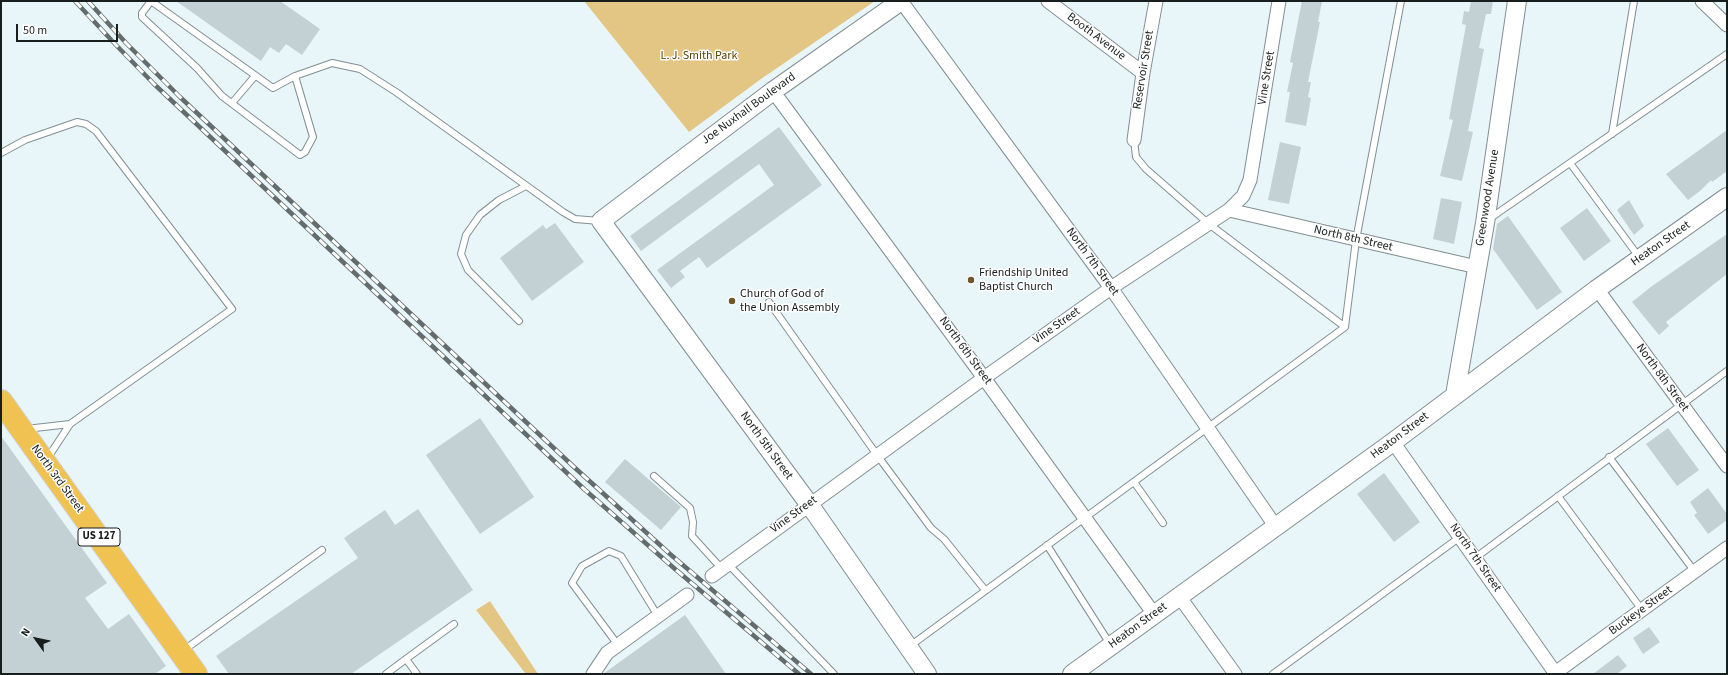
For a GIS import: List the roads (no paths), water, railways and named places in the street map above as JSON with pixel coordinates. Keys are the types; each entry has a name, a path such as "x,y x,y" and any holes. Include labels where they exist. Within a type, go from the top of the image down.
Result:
{"highway":[{"name":"North 3rd Street","path":"1,401 196,674"}],"street":[{"name":"Joe Nuxhall Boulevard","path":"601,221 773,91 901,1"},
{"name":"North 7th Street","path":"901,1 1111,288 1276,527"},
{"name":"Booth Avenue","path":"1048,1 1143,73"},
{"name":"Reservoir Street","path":"1134,140 1143,73 1156,1"},
{"name":"Vine Street","path":"721,569 877,455 1111,288 1229,210 1243,196 1250,180 1279,1"},
{"name":"Greenwood Avenue","path":"1455,395 1485,223 1516,1"},
{"path":"1702,1 1727,25"},
{"name":"North 6th Street","path":"773,91 984,378 1154,614"},
{"name":"Heaton Street","path":"1072,674 1394,442 1597,289 1727,197"},
{"name":"North 8th Street","path":"1229,210 1477,267"},
{"name":"North 5th Street","path":"601,221 809,504 927,674"},
{"name":"North 8th Street","path":"1597,289 1727,466"},
{"name":"North 7th Street","path":"1394,442 1555,674"},
{"name":"Buckeye Street","path":"1555,674 1727,548"},
{"path":"593,674 607,654 687,595"},
{"path":"1179,596 1235,674"}],"lane":[{"path":"295,76 313,136 305,152 300,155 222,96 197,68 142,17 142,12 151,1 273,88 295,76 332,63 360,69 396,92 526,186 575,219 601,221"},
{"path":"908,647 1207,427 1346,327 1356,240 1401,1"},
{"path":"1612,134 1634,1"},
{"path":"1485,223 1727,54"},
{"path":"232,103 255,76"},
{"path":"1,153 25,140 77,122 86,124 96,131 232,309 70,424 45,462"},
{"path":"1134,140 1136,156 1146,169 1209,224 1346,327"},
{"path":"1570,163 1640,259"},
{"path":"519,321 468,270 461,254 466,235 480,215 499,200 526,186"},
{"path":"769,302 877,455 931,528 944,539 985,590"},
{"path":"1475,558 1609,457 1727,371"},
{"path":"21,429 70,424"},
{"path":"1609,457 1695,572"},
{"path":"654,476 690,508 693,522 692,536 721,569 834,674"},
{"path":"1134,482 1163,523"},
{"path":"1558,496 1642,610"},
{"path":"1273,674 1460,537"},
{"path":"1047,545 1111,646"},
{"path":"181,652 322,550"},
{"path":"618,645 572,583 582,566 609,551 621,556 658,616"},
{"path":"386,674 454,624"},
{"path":"406,659 417,674"}],"railway":[{"path":"75,1 154,84 584,489 675,569 799,674"},
{"path":"88,1 126,43 180,97 574,467 670,554 811,674"}],"place":[{"name":"Friendship United Baptist Church","path":"971,280"},
{"name":"Church of God of the Union Assembly","path":"732,301"}],"park label":[{"name":"L. J. Smith Park","path":"699,56"}]}
